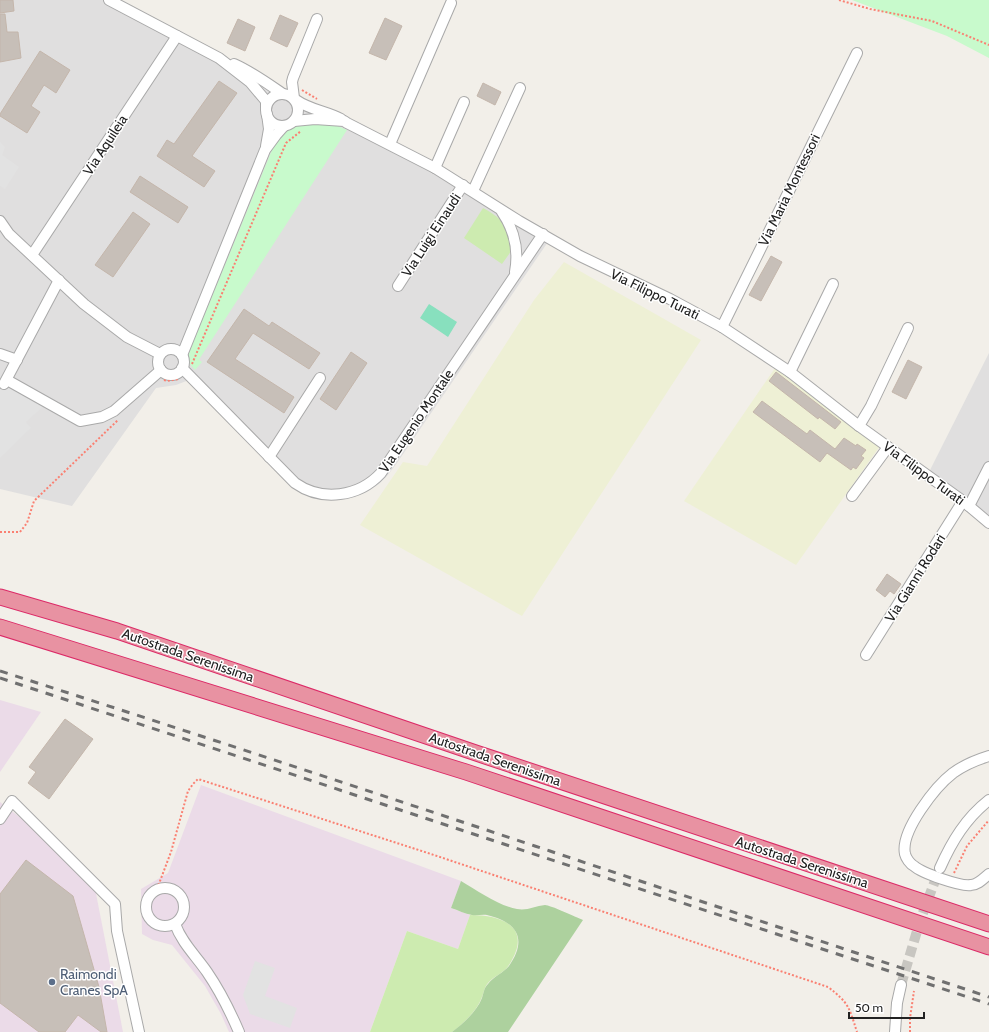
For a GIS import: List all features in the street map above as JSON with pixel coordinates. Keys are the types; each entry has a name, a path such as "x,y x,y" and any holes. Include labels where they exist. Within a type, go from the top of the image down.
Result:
{"highway":[{"name":"Autostrada Serenissima","path":"0,597 117,631 476,753 989,924"},
{"name":"Autostrada Serenissima","path":"0,627 466,772 989,947"}],"street":[{"path":"108,0 219,58 248,70 280,92 309,108 329,113 344,121"},
{"path":"390,144 451,3"},
{"path":"265,150 284,126 276,124 269,118 267,111 270,99 280,92 292,78 317,19"},
{"name":"Via Aquileia","path":"32,255 177,36"},
{"name":"Via Maria Montessori","path":"722,327 858,53"},
{"path":"182,355 265,150 268,129 265,98 250,82 219,58"},
{"path":"292,78 295,99 298,106 297,116 294,121"},
{"path":"473,191 520,88"},
{"path":"434,168 464,102"},
{"name":"Via Filippo Turati","path":"284,126 294,121 315,119 344,121 434,168 580,256 670,299 722,327 790,372 859,426 966,504 989,523"},
{"name":"Via Luigi Einaudi","path":"398,286 463,185"},
{"name":"Via Eugenio Montale","path":"500,208 508,220 515,239 517,257 514,276"},
{"path":"0,221 9,234 84,304 126,337 160,354"},
{"name":"Via Eugenio Montale","path":"185,370 295,483 317,494 328,495 346,493 363,487 372,482 381,473 543,234"},
{"path":"59,280 6,382 80,421 102,417 114,410 164,373 172,375 185,370 184,359 180,352 172,348 163,351 160,354 158,362 161,375"},
{"path":"790,372 833,284"},
{"path":"859,426 871,406 908,328"},
{"path":"0,354 17,360"},
{"path":"269,457 320,378"},
{"path":"852,496 888,447"},
{"name":"Via Gianni Rodari","path":"866,655 989,467"},
{"path":"989,756 966,765 953,773 940,784 929,797 919,813 912,826 904,848 905,856 913,866 923,872 958,884 974,885 989,874"},
{"path":"940,868 958,832 969,818 989,800"},
{"path":"0,819 12,801 115,904 119,938 138,1032"},
{"path":"163,887 170,888 176,890 181,895 185,908 180,920 175,924 162,926 151,920 148,915 146,909 148,897 157,889 163,887"},
{"path":"175,924 185,945 206,971 219,992 239,1032"},
{"path":"895,1032 897,1003 901,985"}],"path":[{"path":"839,0 932,21 989,45"},
{"path":"161,375 167,381 180,378 185,370 286,142 303,129"},
{"path":"0,532 20,532 27,523 34,501 120,418"},
{"path":"157,889 171,852 188,791 198,779 431,854 828,987 840,996 849,1006 857,1032"},
{"path":"954,873 967,846 989,820"},
{"path":"910,1032 910,1018 914,991"}],"shaded area":[{"path":"0,0 107,0 287,95 389,145 550,239 397,463 379,484 367,492 339,500 312,498 301,493 291,485 189,380 176,385 156,388 72,506 0,489"},
{"path":"0,142 5,147 2,155 19,167 5,189 0,186"},
{"path":"989,353 989,529 925,480"},
{"path":"0,384 4,384 45,405 26,422 31,428 0,458"},
{"path":"0,700 41,712 0,772"},
{"path":"201,785 461,881 451,908 470,915 458,949 407,931 370,1032 229,1032 221,1014 205,986 172,945 153,940 142,934 141,889 168,873"},
{"path":"0,802 92,873 123,1032 0,1032"},
{"path":"255,961 275,968 265,996 297,1008 290,1028 250,1014 243,995"}],"green space":[{"path":"852,0 989,0 989,58 947,36"},
{"path":"309,122 333,124 347,130 200,358 199,360 202,362 195,370 189,363 188,355 274,145 281,136 289,130 298,125"},
{"path":"483,208 496,216 504,224 508,235 512,250 502,264 464,238"},
{"path":"564,262 701,340 522,616 360,525 403,462 427,466 534,300"},
{"path":"429,304 457,322 448,337 420,318"},
{"path":"775,368 880,446 796,565 684,501"},
{"path":"461,881 488,897 510,907 524,909 545,905 583,920 508,1032 452,1032 477,1008 486,987 495,977 509,966 518,948 516,933 506,922 497,918 485,915 469,914 451,908"},
{"path":"470,915 494,918 504,921 511,926 516,933 518,942 516,952 509,965 488,983 480,1002 473,1012 452,1032 370,1032 407,931 458,949"}],"building":[{"path":"0,0 13,0 14,11 0,13"},
{"path":"0,14 5,14 7,32 18,32 21,58 0,62"},
{"path":"280,15 298,23 287,47 270,39"},
{"path":"385,18 402,26 386,60 369,53"},
{"path":"238,19 255,27 245,51 227,43"},
{"path":"40,51 70,70 56,93 44,85 31,106 40,112 27,133 0,116 0,114"},
{"path":"219,81 237,93 192,156 215,171 204,187 157,156 167,140 174,144"},
{"path":"483,83 501,92 495,105 477,96"},
{"path":"140,176 188,207 178,223 130,192"},
{"path":"133,212 150,224 113,277 95,265"},
{"path":"771,256 782,262 761,301 749,295"},
{"path":"244,309 269,326 272,322 320,353 309,369 253,333 235,359 294,397 284,413 207,362"},
{"path":"351,352 367,363 336,410 320,399"},
{"path":"908,360 922,367 906,399 892,392"},
{"path":"776,372 841,422 835,429 819,417 818,419 769,381"},
{"path":"762,401 807,434 810,430 835,449 844,438 856,446 857,444 866,450 861,456 864,458 856,469 853,467 851,470 827,453 820,462 753,412"},
{"path":"887,574 901,584 894,594 890,591 885,597 876,590"},
{"path":"65,719 93,739 49,799 28,783 36,772 29,767"},
{"path":"26,860 73,896 99,987 107,1032 101,1032 78,1015 65,1032 39,1032 0,1003 0,894"}],"tunnel":[{"path":"901,985 920,921 939,870"}],"railway":[{"path":"0,671 372,792 989,997"},
{"path":"0,678 989,1004"}],"place":[{"name":"Raimondi Cranes SpA","path":"52,982"}]}
